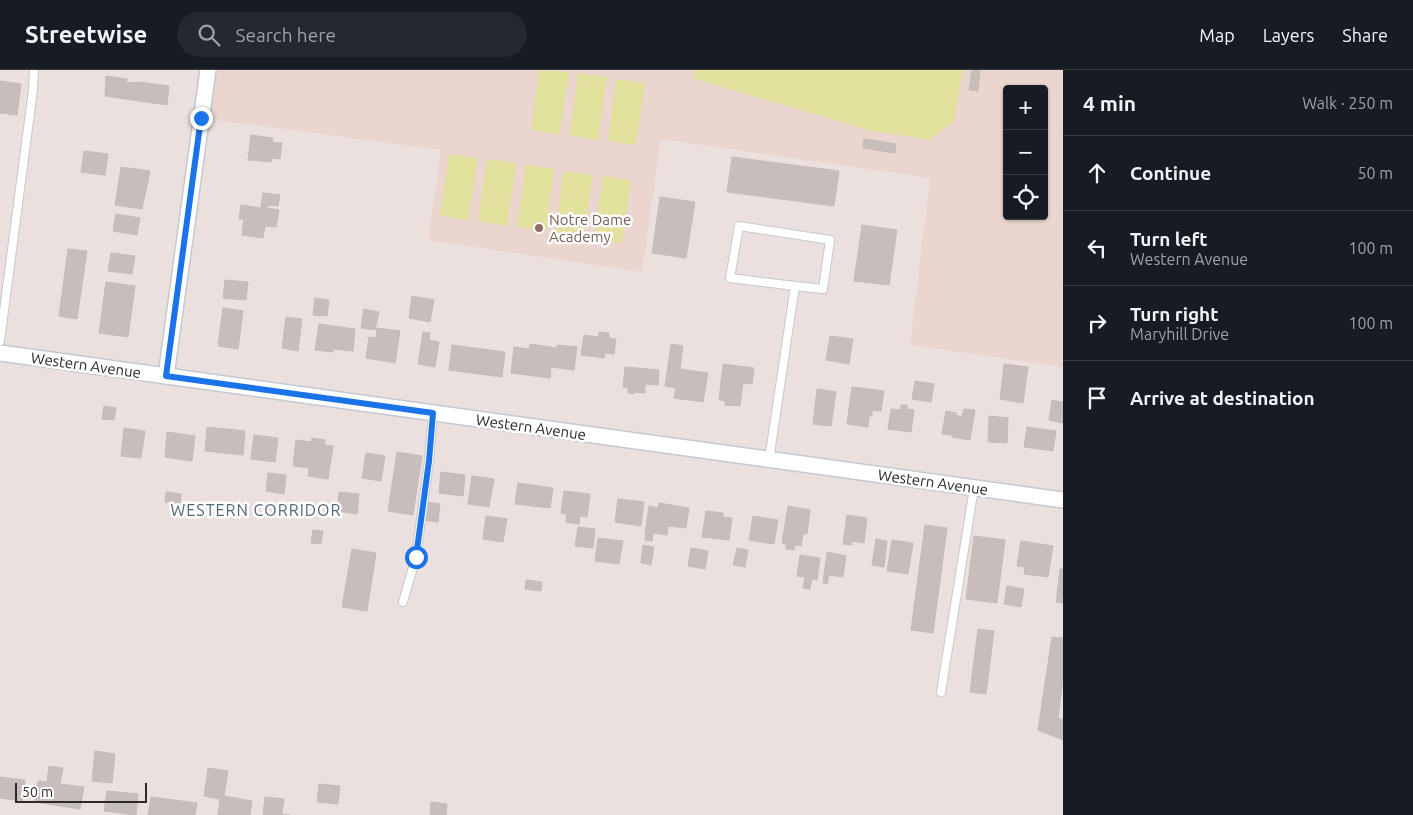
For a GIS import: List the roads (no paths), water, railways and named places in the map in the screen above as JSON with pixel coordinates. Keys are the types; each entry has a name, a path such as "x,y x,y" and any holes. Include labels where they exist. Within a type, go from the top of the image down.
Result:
{"street":[{"path":"166,376 208,70"},
{"name":"Western Avenue","path":"0,353 1063,500"}],"lane":[{"path":"0,341 34,70"},
{"path":"739,226 830,240 823,289 795,286 730,278 739,226"},
{"path":"769,460 795,286"},
{"path":"403,602 416,557 429,461 433,413"},
{"path":"941,692 974,488"}],"place":[{"name":"Notre Dame Academy","path":"539,228"}],"district":[{"name":"WESTERN CORRIDOR","path":"256,510"}]}
